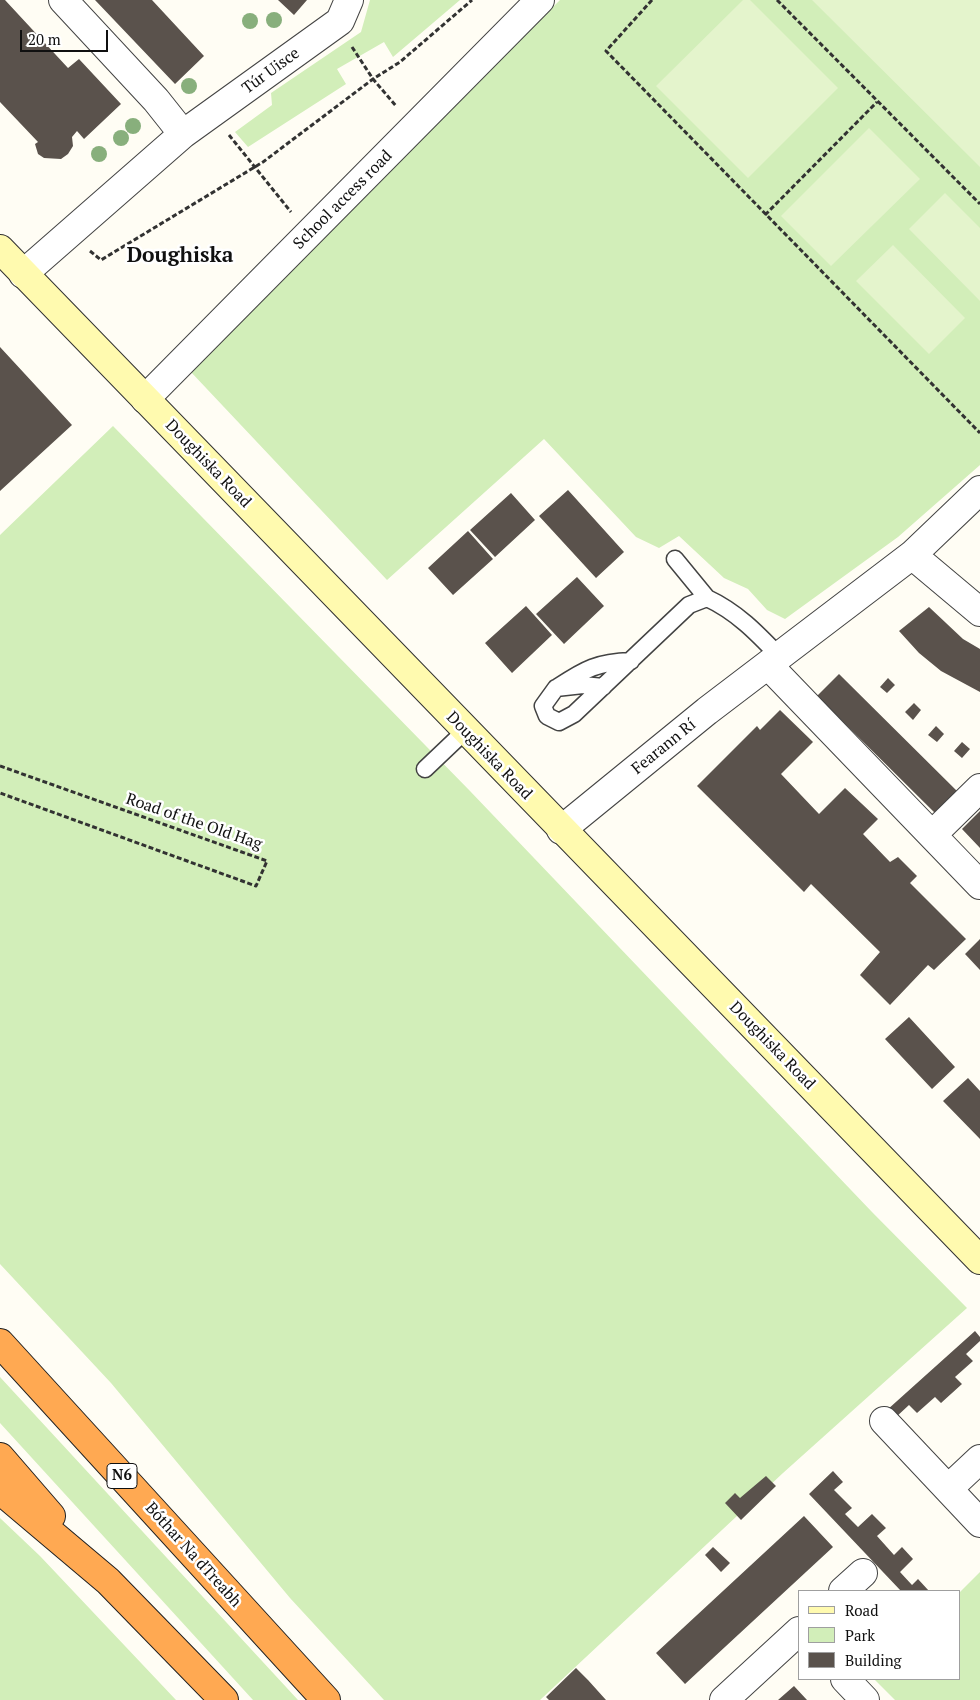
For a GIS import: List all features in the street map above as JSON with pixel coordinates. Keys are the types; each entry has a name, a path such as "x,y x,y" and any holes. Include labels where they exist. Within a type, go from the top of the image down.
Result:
{"highway":[{"name":"Bóthar Na dTreabh","path":"0,1343 326,1700"},
{"path":"0,1457 108,1581 222,1698"},
{"path":"0,1490 108,1581"}],"street":[{"path":"63,0 156,100 183,134"},
{"name":"Túr Uisce","path":"23,274 183,134 340,21 350,0"},
{"name":"School access road","path":"145,399 540,0"},
{"name":"Doughiska Road","path":"0,249 465,731 980,1260"},
{"name":"Fearann Rí","path":"561,830 707,711 912,555 980,490"},
{"path":"912,555 980,612"},
{"path":"773,660 980,885"},
{"path":"932,835 980,788"},
{"path":"884,1421 980,1523"},
{"path":"948,1489 980,1459"},
{"path":"844,1590 863,1574"},
{"path":"724,1700 798,1632"},
{"path":"846,1680 865,1700"}],"lane":[{"path":"675,559 707,598 727,607 749,624 773,660"},
{"path":"631,661 612,662 585,668 556,688 543,706 548,716 559,722 574,714 631,661 689,605 707,598"},
{"path":"556,688 583,685 603,687"},
{"path":"426,769 465,731"}],"path":[{"path":"68,234 102,260 253,168 373,79 400,62 472,0"},
{"path":"652,0 606,51 980,433"},
{"path":"777,0 980,204"},
{"path":"336,24 373,79 397,107"},
{"path":"765,215 877,102"},
{"path":"212,113 253,168 293,215"},
{"name":"Road of the Old Hag","path":"0,766 267,860 256,886 0,793"}],"green space":[{"path":"370,0 460,0 393,57 384,42 337,69 346,84 248,147 235,132 272,105 271,93 361,32"},
{"path":"560,0 980,0 980,465 898,537 785,619 767,610 748,589 724,578 679,536 659,548 636,537 544,439 387,580 190,371"},
{"path":"743,0 750,0 838,88 748,178 656,86"},
{"path":"812,0 980,0 980,167"},
{"path":"869,128 920,179 831,266 781,216"},
{"path":"945,193 980,228 980,301 909,229"},
{"path":"893,245 965,318 929,354 856,281"},
{"path":"113,426 470,791 872,1212 967,1308 783,1473 540,1700 384,1700 290,1598 111,1383 0,1264 0,535"},
{"path":"0,1377 298,1700 253,1700 0,1423"},
{"path":"0,1518 40,1556 176,1700 0,1700"},
{"path":"980,1572 980,1700 895,1700 875,1680 960,1680 960,1592"}],"building":[{"path":"0,0 5,0 68,68 79,59 121,104 84,139 77,131 72,137 73,146 68,154 61,159 44,158 38,154 35,144 38,142 0,102"},
{"path":"95,0 152,0 204,56 175,84"},
{"path":"278,0 307,0 294,15"},
{"path":"0,347 72,425 0,491"},
{"path":"568,490 624,552 596,578 539,516"},
{"path":"511,493 535,520 495,557 470,530"},
{"path":"468,531 493,559 453,595 428,568"},
{"path":"577,577 604,606 564,644 536,614"},
{"path":"526,606 552,635 512,673 485,643"},
{"path":"929,607 963,639 980,649 980,692 941,671 919,653 899,631"},
{"path":"839,674 959,793 937,815 817,696"},
{"path":"888,678 895,685 887,693 880,687"},
{"path":"914,703 921,710 913,720 905,712"},
{"path":"780,710 813,742 781,774 819,814 845,788 878,819 863,834 890,862 898,857 917,876 910,883 966,939 934,970 928,965 890,1005 860,975 880,952 811,884 804,892 697,786 757,726 760,730"},
{"path":"936,726 944,734 937,742 928,735"},
{"path":"962,742 970,749 962,758 954,751"},
{"path":"980,811 980,848 962,829"},
{"path":"980,939 980,970 965,954"},
{"path":"909,1017 955,1067 932,1089 885,1039"},
{"path":"968,1078 980,1091 980,1139 943,1101"},
{"path":"975,1331 980,1337 980,1341 966,1354 973,1361 955,1377 962,1384 941,1403 935,1397 917,1413 909,1405 895,1418 887,1410"},
{"path":"833,1471 843,1482 834,1490 852,1508 845,1514 858,1527 872,1514 886,1528 877,1536 894,1555 902,1547 913,1559 900,1572 912,1585 918,1579 928,1590 900,1590 809,1494"},
{"path":"766,1476 776,1486 741,1520 725,1503 735,1493 740,1498"},
{"path":"804,1516 833,1547 685,1684 656,1653"},
{"path":"713,1547 730,1563 721,1572 705,1555"},
{"path":"576,1668 606,1700 549,1700 546,1697"},
{"path":"794,1686 807,1700 778,1700"}],"district":[{"name":"Doughiska","path":"180,256"}]}
